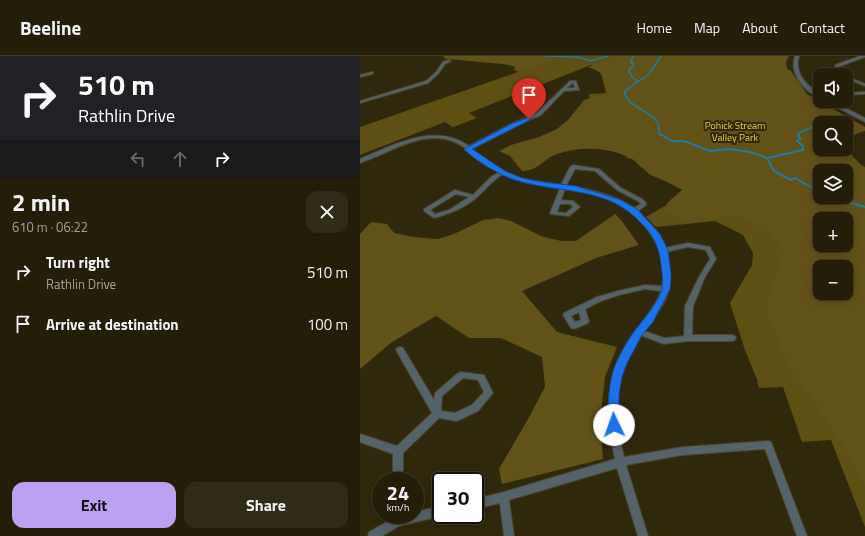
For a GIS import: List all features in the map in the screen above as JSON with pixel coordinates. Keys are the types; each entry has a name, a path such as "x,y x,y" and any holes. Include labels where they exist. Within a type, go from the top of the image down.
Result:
{"street":[{"path":"797,56 795,68 799,77 813,91"},
{"path":"837,68 836,66 864,56"},
{"path":"360,102 427,82 437,74 444,63 449,61"},
{"path":"360,76 372,73"},
{"path":"853,80 865,85"},
{"path":"467,149 513,125 539,114 562,90"},
{"path":"853,93 865,92"},
{"path":"842,108 865,120"},
{"path":"360,161 429,136 454,139 467,149 514,178 599,194 618,201 634,211 656,234 664,250 666,289 650,320 639,332 622,362 616,377 613,394 612,417 621,462 643,536"},
{"path":"558,202 562,186 574,167 597,170 619,189 643,203 643,205 634,211"},
{"path":"474,198 455,192 426,210 434,216 451,210 474,198 493,178 503,172"},
{"path":"664,250 688,244 708,248 714,259 702,277 689,306 688,338"},
{"path":"582,309 599,299 624,291 645,287 666,289"},
{"path":"639,332 664,341 688,338 732,338"},
{"path":"400,350 437,414"},
{"path":"398,472 398,451 437,414 438,395 461,375 481,377 488,393 475,408 456,417 437,414"},
{"path":"360,438 398,451"},
{"path":"484,502 621,462 684,451 768,445 802,536"},
{"path":"504,497 509,536"},
{"path":"372,536 389,524"}],"green space":[{"path":"442,56 564,56 519,71 513,66 503,64 447,59"},
{"name":"Pohick Stream Valley Park","path":"510,56 786,56 785,68 808,96 813,99 813,108 828,108 842,116 813,116 813,156 853,156 865,167 865,527 831,440 802,442 783,387 759,388 730,303 752,265 753,253 743,235 715,221 656,227 646,217 690,191 650,175 633,159 627,158 620,147 598,144 589,94 606,93 600,69 591,65 469,113 477,118 453,127 445,122 360,155 360,127 518,72 513,69 527,64"},
{"name":"Pohick Stream Valley Park","path":"617,56 789,56 786,62 787,69 791,71 807,94 813,97 813,108 832,108 846,116 813,116 813,156 837,156 865,168 865,483 819,407 797,379 786,359 769,319 767,311 769,296 783,258 783,251 770,234 738,216 721,217 694,223 678,218 665,210 667,203 682,190 646,170 632,159 614,152 595,149 566,151 552,156 533,169 522,171 510,156 499,151 511,145 539,137 557,129 568,120 584,100 606,93 605,79 598,71 588,67"},
{"name":"Pohick Stream Valley Park","path":"853,120 865,127 865,131 853,135"},
{"name":"Pohick Stream Valley Park","path":"853,123 865,130 853,136"},
{"path":"615,214 639,245 596,258 522,291 557,332 617,347 605,377 600,421 603,459 502,484 499,469 545,387 542,357 501,338 469,338 436,316 392,342 360,369 360,234 371,222 387,224 394,233 413,237 438,239 454,234 483,220 498,218 511,221 541,236 561,241 576,241"}],"waterway":[{"path":"545,56 578,57 591,61 608,56"},
{"path":"633,56 631,62 634,65 629,70 632,77 637,81"},
{"path":"661,56 649,74 624,92 627,99 632,104 651,115 656,120 659,126 659,134 661,135"},
{"path":"799,135 798,133 813,127"},
{"path":"767,158 803,150 803,146 797,141 800,139 798,134"},
{"path":"661,135 672,141 684,141 710,151 729,149 750,152 767,158"},
{"path":"767,158 774,171 791,180 795,178 813,188"},
{"path":"853,203 865,207"}],"route":[{"path":"529,119 513,125 467,149 509,176 520,180 576,188 618,201 634,211 656,234 664,250 666,289 650,320 639,332 628,349 616,377 612,406 614,425"}]}
